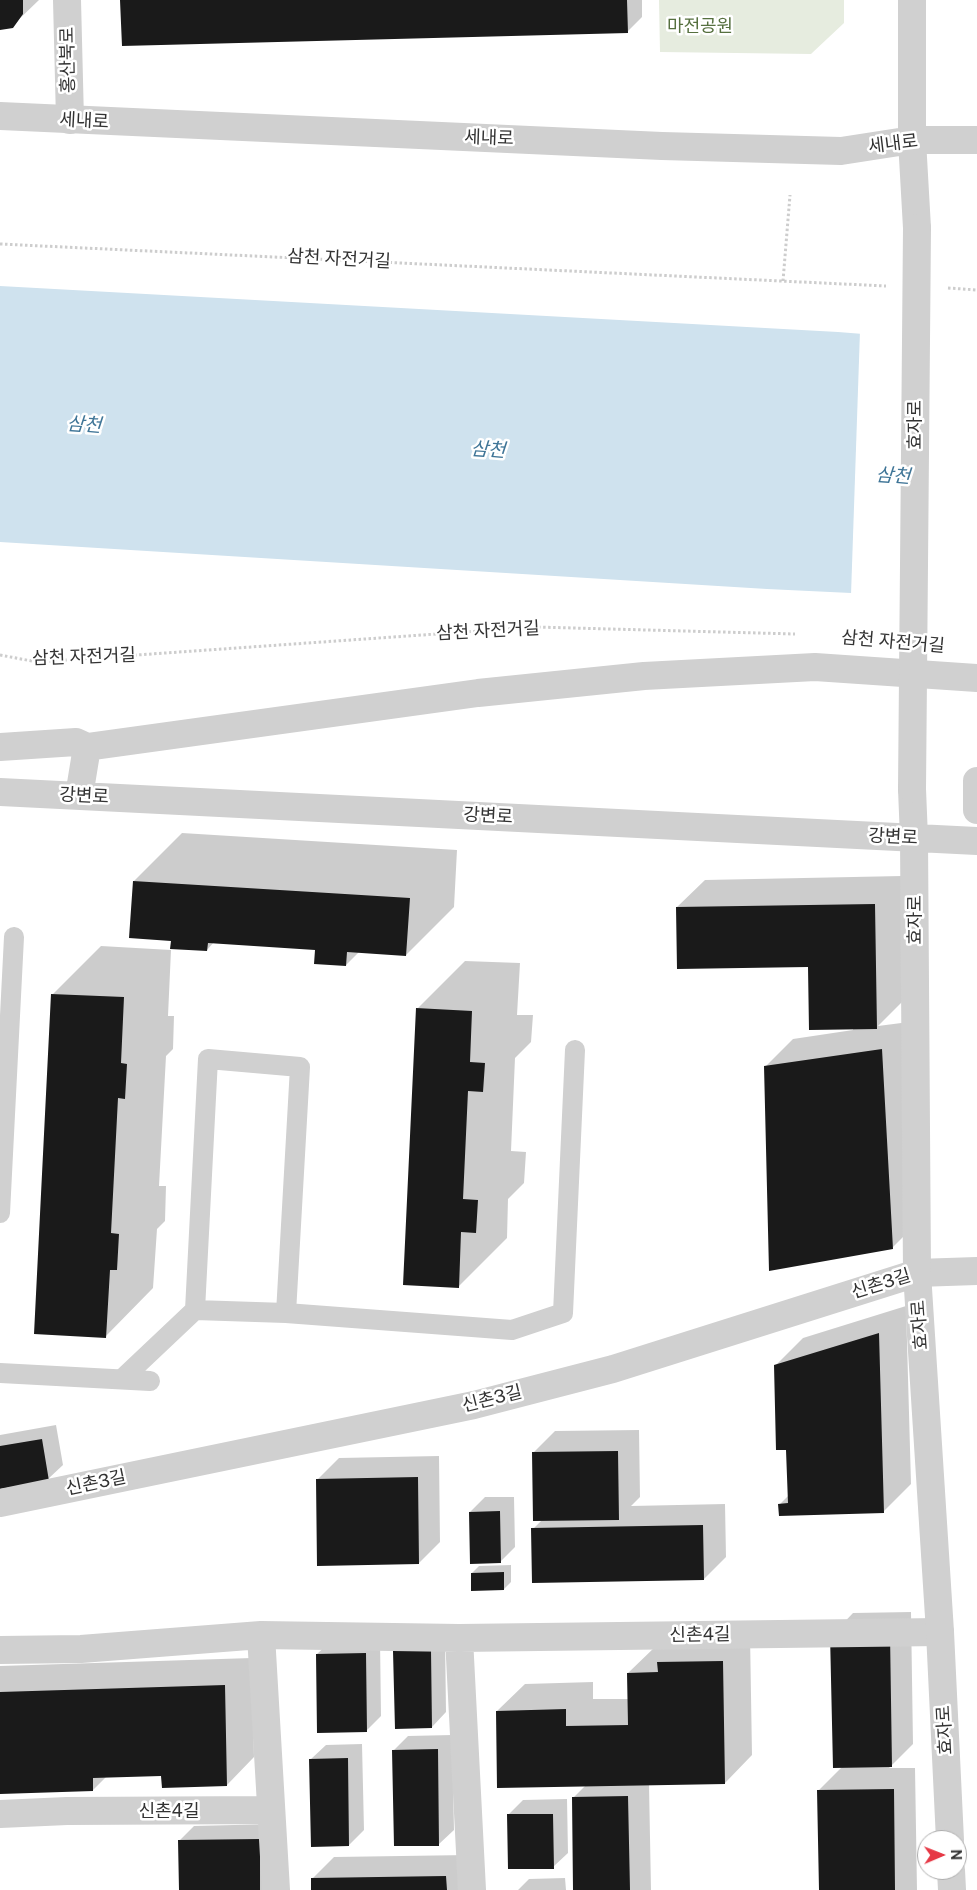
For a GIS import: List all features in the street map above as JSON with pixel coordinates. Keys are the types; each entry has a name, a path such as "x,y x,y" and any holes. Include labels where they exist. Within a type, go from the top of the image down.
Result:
{"street":[{"name":"홍산북로","path":"67,0 70,120"},
{"name":"효자로","path":"912,0 912,140 917,228 912,789 917,1273 940,1632 950,1830"},
{"name":"세내로","path":"0,116 662,146 841,151 912,140 977,140"},
{"path":"0,747 76,742 87,747 478,693 644,676 815,667 977,678"},
{"path":"79,796 87,747"},
{"path":"977,781 977,810"},
{"name":"강변로","path":"0,792 977,841"},
{"name":"신촌3길","path":"0,1503 474,1404 613,1368 917,1273 977,1271"},
{"name":"신촌4길","path":"0,1650 81,1649 261,1635 459,1638 940,1632"},
{"path":"261,1635 276,1890"},
{"path":"459,1638 472,1890"},
{"name":"신촌4길","path":"0,1814 67,1811 271,1810"}],"lane":[{"path":"0,1213 14,937"},
{"path":"195,1310 286,1313 512,1330 563,1313 575,1050"},
{"path":"122,1379 195,1310 208,1059 300,1067 286,1313"},
{"path":"0,1372 150,1381"}],"path":[{"path":"783,281 790,195"},
{"name":"삼천 자전거길","path":"0,244 890,286"},
{"path":"938,288 977,290"},
{"name":"삼천 자전거길","path":"0,655 37,662 536,627 800,635"}],"green space":[{"name":"마전공원","path":"659,0 844,0 844,23 811,54 660,52"}],"water":[{"name":"삼천","path":"0,286 838,332 977,343 977,599 767,589 0,542"}],"pier":[{"path":"860,331 977,340 977,601 851,595"}],"building":[{"path":"0,0 23,0 23,14 13,28 0,30"},
{"path":"120,0 627,0 628,33 122,46"},
{"path":"133,881 410,898 406,956 347,952 346,966 314,964 315,950 208,943 207,951 170,949 171,941 129,938"},
{"path":"875,904 877,1029 809,1030 808,967 677,969 676,907"},
{"path":"51,994 124,997 121,1063 127,1064 125,1099 118,1098 111,1233 119,1234 117,1270 110,1270 106,1338 34,1334"},
{"path":"416,1008 472,1011 470,1062 485,1063 483,1092 468,1091 463,1199 478,1200 476,1233 461,1232 459,1288 403,1285"},
{"path":"882,1049 893,1249 769,1271 764,1066"},
{"path":"879,1333 884,1513 779,1516 778,1504 788,1503 786,1450 776,1450 774,1365"},
{"path":"42,1439 49,1481 0,1489 0,1446"},
{"path":"618,1451 619,1520 533,1521 532,1452"},
{"path":"418,1477 419,1564 317,1566 316,1479"},
{"path":"500,1511 501,1563 470,1564 469,1512"},
{"path":"703,1525 704,1580 532,1583 531,1528"},
{"path":"504,1572 504,1590 471,1591 471,1573"},
{"path":"890,1633 892,1767 833,1768 830,1634"},
{"path":"431,1650 432,1728 395,1729 393,1651"},
{"path":"366,1653 367,1732 317,1733 316,1654"},
{"path":"723,1661 725,1784 497,1788 496,1711 566,1709 566,1726 628,1725 627,1673 658,1672 657,1662"},
{"path":"225,1685 227,1786 162,1788 161,1776 93,1778 93,1791 0,1794 0,1692"},
{"path":"438,1749 439,1846 394,1846 392,1750"},
{"path":"348,1758 349,1846 311,1847 309,1759"},
{"path":"894,1789 895,1890 819,1890 817,1790"},
{"path":"628,1796 630,1890 573,1890 572,1797"},
{"path":"507,1814 553,1814 554,1869 508,1869"},
{"path":"260,1839 260,1890 179,1890 178,1840"},
{"path":"446,1876 447,1890 311,1890 311,1878"}]}
